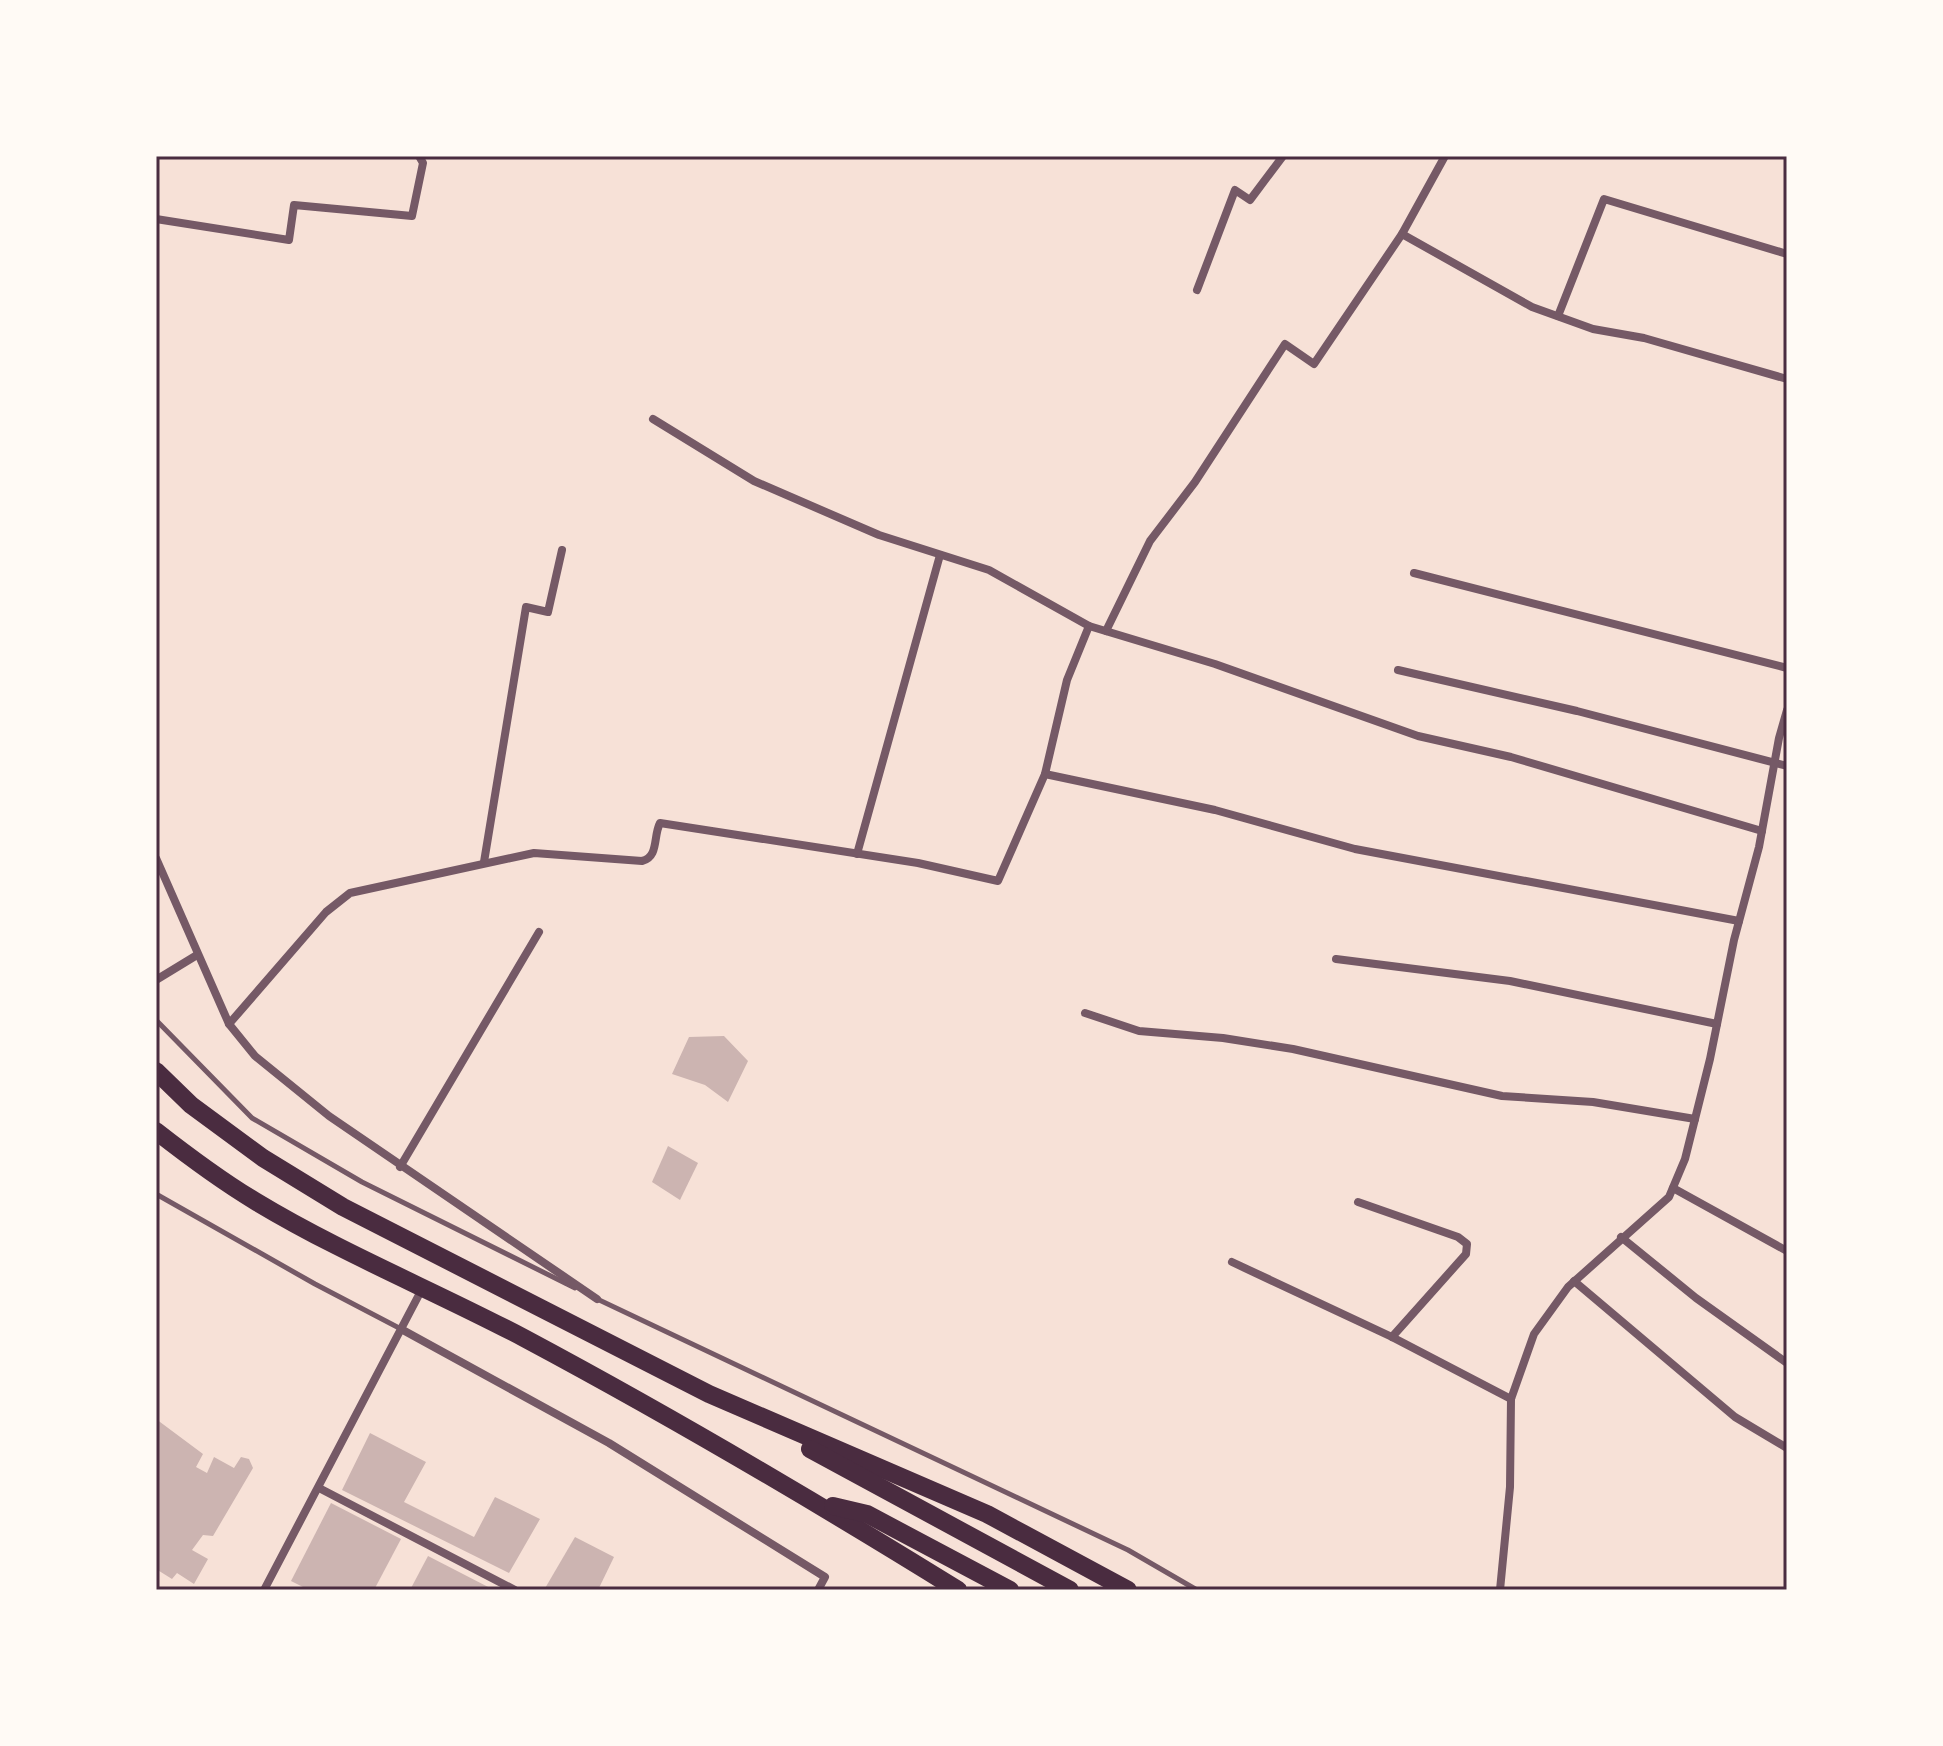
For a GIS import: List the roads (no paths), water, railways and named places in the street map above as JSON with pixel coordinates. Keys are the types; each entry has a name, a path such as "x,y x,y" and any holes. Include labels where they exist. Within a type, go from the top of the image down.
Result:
{"highway":[{"path":"156,1071 191,1105 263,1158 343,1207 709,1394 1070,1590"},
{"path":"156,1131 205,1169 255,1201 523,1338 815,1502 958,1590"},
{"path":"709,1394 987,1514 1128,1590"},
{"path":"815,1502 867,1514 1010,1590"}],"street":[{"path":"156,219 289,240 294,205 412,216 423,163 419,156"},
{"path":"1197,290 1235,190 1250,200 1283,156"},
{"path":"1106,631 1150,541 1195,482 1285,344 1314,364 1402,234 1445,156"},
{"path":"1558,316 1604,199 1787,254"},
{"path":"1402,234 1532,307 1593,329 1644,338 1787,379"},
{"path":"653,419 754,481 879,535 989,570 1089,626 1215,664 1418,736 1511,757 1762,831"},
{"path":"484,862 526,607 548,612 562,550"},
{"path":"857,854 940,555"},
{"path":"1414,573 1787,668"},
{"path":"229,1024 326,912 350,893 534,853 642,861 654,853 656,830 660,823 918,863 998,881 1045,774 1067,680 1089,626"},
{"path":"1398,670 1577,711 1787,766"},
{"path":"1500,1590 1510,1487 1511,1399 1534,1334 1574,1281 1669,1197 1685,1159 1762,831 1787,710"},
{"path":"1045,774 1215,810 1355,849 1739,921"},
{"path":"156,858 229,1024 255,1056 329,1116 400,1167 597,1299"},
{"path":"400,1167 539,932"},
{"path":"156,980 197,955"},
{"path":"1336,959 1510,981 1717,1024"},
{"path":"1085,1013 1139,1031 1223,1038 1293,1049 1502,1096 1593,1102 1695,1119"},
{"path":"1673,1188 1787,1251"},
{"path":"1358,1202 1458,1237 1467,1244 1466,1254 1392,1337"},
{"path":"1621,1237 1696,1298 1787,1363"},
{"path":"1232,1262 1392,1337 1511,1399"},
{"path":"1574,1281 1735,1417 1787,1448"},
{"path":"264,1590 422,1288"},
{"path":"401,1329 609,1443 722,1511 825,1577 818,1590"},
{"path":"319,1488 513,1590"}],"lane":[{"path":"156,1020 252,1118 362,1182 597,1299 1128,1550 1197,1590"},
{"path":"156,1194 401,1329"}]}
